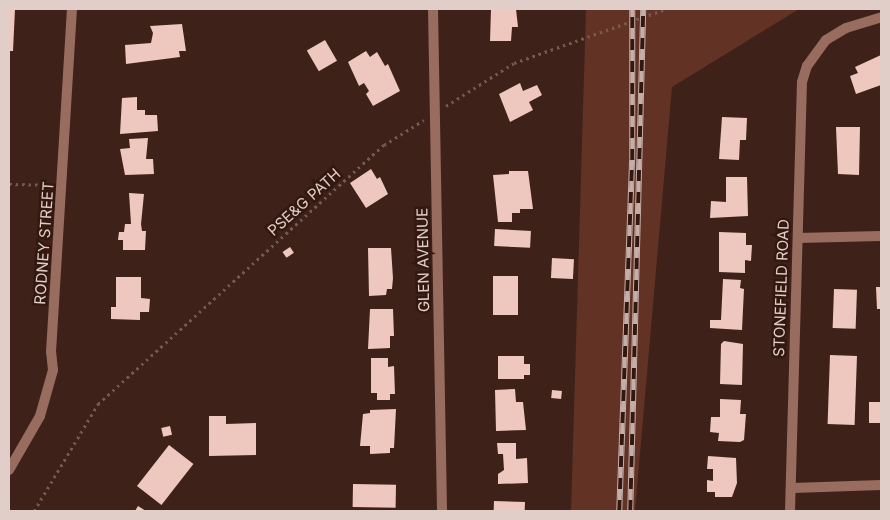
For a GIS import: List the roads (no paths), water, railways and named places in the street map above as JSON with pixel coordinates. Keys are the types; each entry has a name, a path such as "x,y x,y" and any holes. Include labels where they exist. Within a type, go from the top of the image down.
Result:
{"street":[{"name":"RODNEY STREET","path":"9,470 40,416 53,370 51,352 72,9"},
{"name":"GLEN AVENUE","path":"433,9 442,511"},
{"name":"STONEFIELD ROAD","path":"790,511 793,488 791,451 802,82 807,66 815,51 839,31 881,17"},
{"path":"798,238 881,236"},
{"path":"793,488 881,485"}],"railway":[{"path":"619,511 632,160 632,9"},
{"path":"630,511 643,9"}]}
